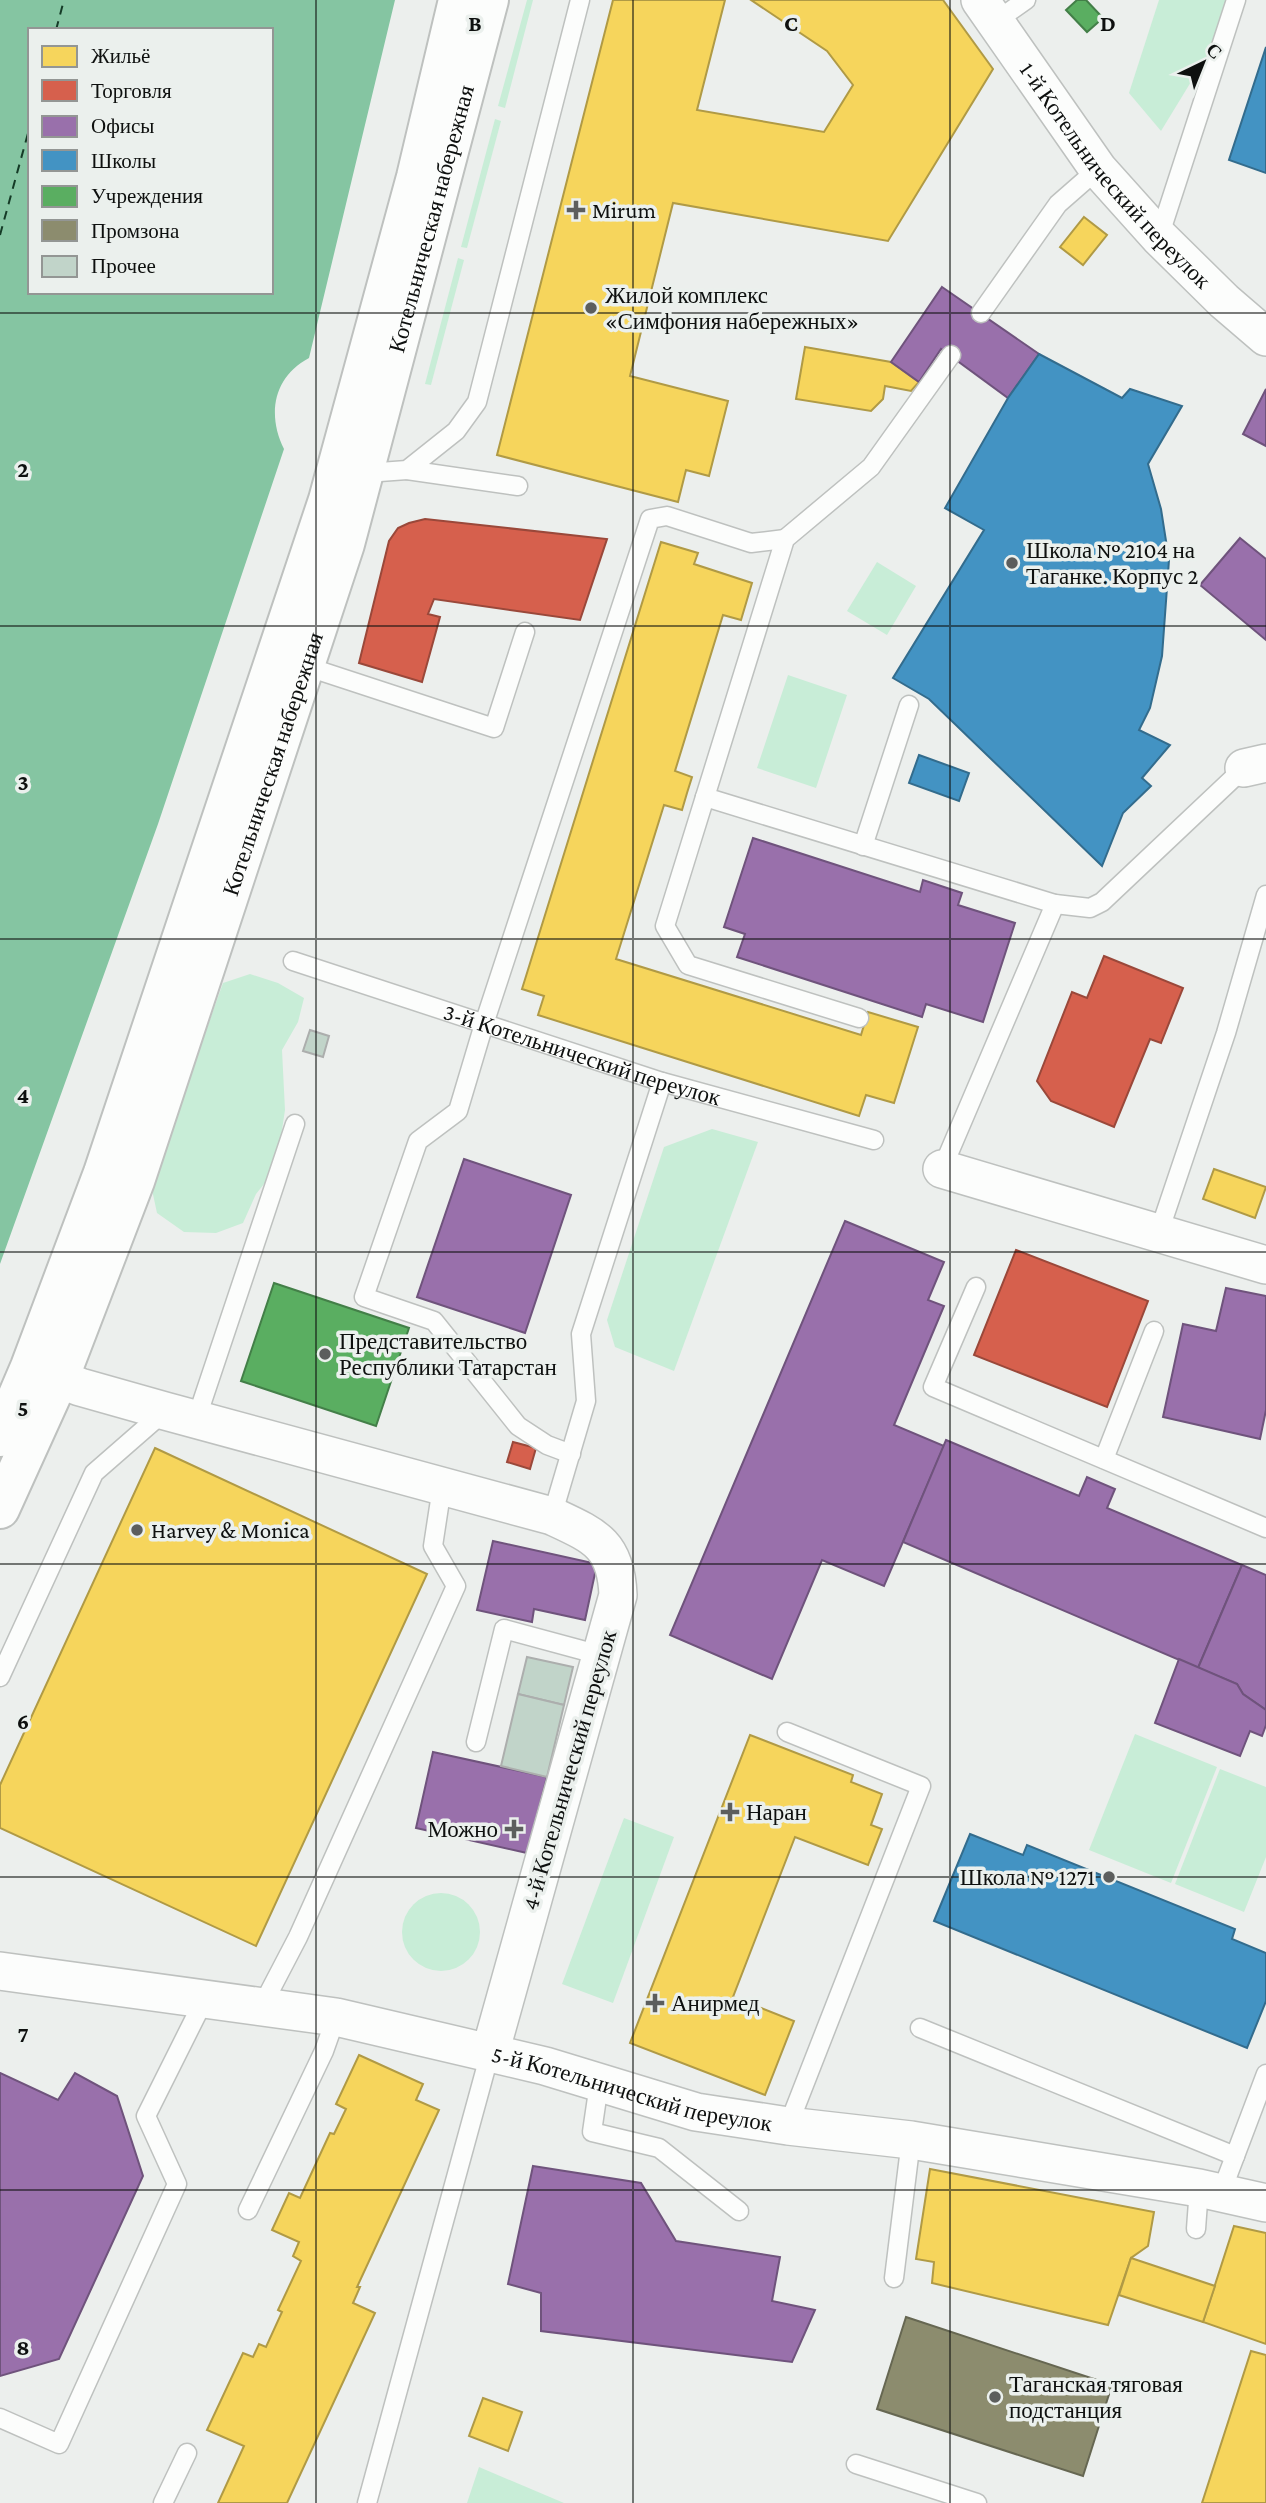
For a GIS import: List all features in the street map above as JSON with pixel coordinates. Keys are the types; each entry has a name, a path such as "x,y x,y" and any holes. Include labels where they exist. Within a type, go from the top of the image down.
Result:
{"main road":[{"name":"Котельническая набережная","path":"0,1509 44,1373 103,1173 328,500 416,177 458,0"},
{"name":"Котельническая набережная","path":"0,1437 44,1373 135,1181 345,544 366,473 489,0"}],"street":[{"name":"1-й Котельнический переулок","path":"988,10 1098,169 1159,237 1224,301 1266,337"},
{"path":"942,1169 1266,1265"},
{"name":"4-й Котельнический переулок","path":"44,1373 181,1415 552,1516 589,1533 605,1549 617,1571 618,1595 490,2053"},
{"name":"5-й Котельнический переулок","path":"0,1971 336,2017 545,2066 696,2112 911,2140 1210,2190 1266,2203"}],"lane":[{"path":"407,470 456,431 477,402 580,0"},
{"path":"988,10 1026,0"},
{"path":"1159,237 1236,0"},
{"path":"981,313 1058,204 1098,169"},
{"path":"859,1018 688,965 665,926 785,539 871,467 951,355"},
{"path":"366,473 407,470 518,486"},
{"path":"571,1454 547,1445 518,1426 434,1321 364,1297 418,1141 458,1111 484,1024 650,519 667,516 751,543 785,539"},
{"path":"305,666 494,728 525,632"},
{"path":"863,846 909,705"},
{"path":"705,797 1055,904 1090,908 1102,902 1255,766"},
{"path":"1158,1235 1226,1033 1266,895"},
{"path":"942,1169 1055,904"},
{"name":"3-й Котельнический переулок","path":"293,961 662,1082 874,1140"},
{"path":"552,1516 586,1401 581,1334 662,1082"},
{"path":"0,1677 94,1474 181,1415 295,1124"},
{"path":"976,1287 933,1387 1266,1528"},
{"path":"1104,1459 1154,1331"},
{"path":"262,2006 298,1937 456,1586 433,1546 442,1487"},
{"path":"476,1742 504,1629 600,1655"},
{"path":"788,1732 921,1786 788,2126"},
{"path":"0,2418 59,2444 177,2184 146,2116 205,1998"},
{"path":"248,2210 324,2051 336,2017"},
{"path":"920,2028 1235,2155"},
{"path":"367,2503 490,2053"},
{"path":"1196,2229 1210,2190 1235,2155 1266,2074"},
{"path":"600,2084 592,2132 659,2148 739,2211"},
{"path":"894,2278 911,2140"},
{"path":"163,2503 187,2454"},
{"path":"856,2464 977,2503"}],"shaded area":[{"path":"0,0 395,0 309,358 288,375 277,398 276,423 284,449 158,824 0,1264"},
{"path":"527,0 533,0 505,108 498,106"},
{"path":"1159,0 1226,0 1208,54 1161,131 1129,93"},
{"path":"495,119 501,121 467,248 461,247"},
{"path":"458,258 464,260 431,385 425,384"},
{"path":"877,562 916,586 887,635 847,611"},
{"path":"788,675 847,695 816,788 757,768"},
{"path":"250,974 278,983 304,998 298,1022 282,1050 285,1110 276,1169 256,1194 243,1223 216,1233 184,1232 157,1213 151,1185 223,983"},
{"path":"712,1129 758,1142 674,1371 615,1347 607,1320 664,1147"},
{"path":"1135,1734 1217,1767 1171,1883 1089,1850"},
{"path":"1220,1769 1266,1787 1266,1857 1244,1912 1175,1884"},
{"path":"624,1818 674,1837 613,2003 562,1984"},
{"path":"441,1893 456,1896 469,1904 477,1917 480,1932 477,1947 469,1960 456,1968 441,1971 426,1968 413,1960 405,1947 402,1932 405,1917 413,1904 426,1896"},
{"path":"479,2467 564,2503 467,2503"}],"building: Жильё":[{"name":"Жилой комплекс «Симфония набережных»","path":"613,0 725,0 697,110 824,132 853,85 827,51 751,0 943,0 993,69 888,241 673,203 630,376 728,401 709,476 686,470 678,502 497,455"},
{"path":"1084,217 1107,235 1083,265 1060,247"},
{"path":"805,347 891,362 919,382 911,391 885,386 883,399 871,411 796,399"},
{"path":"661,542 698,553 694,564 752,583 741,620 723,615 675,771 692,777 682,810 664,805 616,959 861,1035 868,1012 918,1027 894,1103 866,1095 859,1116 538,1015 544,996 522,989"},
{"path":"1214,1169 1266,1187 1255,1218 1203,1199"},
{"path":"155,1448 427,1574 256,1946 0,1828 0,1785"},
{"path":"750,1735 853,1775 851,1782 882,1794 871,1825 882,1829 868,1865 795,1837 733,1997 794,2021 765,2095 630,2043"},
{"path":"359,2055 423,2084 416,2100 439,2110 357,2287 360,2287 353,2303 375,2313 287,2503 218,2503 244,2446 207,2430 243,2353 253,2357 259,2344 266,2347 282,2312 278,2310 301,2261 293,2256 299,2242 272,2230 289,2193 300,2198 330,2133 334,2134 346,2109 336,2104"},
{"path":"930,2169 1154,2212 1148,2246 1131,2258 1108,2325 932,2283 934,2262 916,2259"},
{"path":"1234,2226 1266,2233 1266,2344 1203,2322"},
{"path":"1131,2258 1215,2286 1203,2322 1119,2295"},
{"path":"1251,2351 1266,2355 1266,2503 1202,2503"},
{"path":"483,2398 522,2412 508,2451 469,2436"}],"building: Торговля":[{"path":"425,519 607,539 580,620 434,599 428,614 440,617 422,682 359,663 389,541 398,528"},
{"path":"1104,956 1183,988 1161,1043 1150,1039 1114,1127 1051,1101 1037,1081 1072,992 1087,998"},
{"path":"1016,1250 1148,1301 1107,1407 974,1355"},
{"path":"513,1442 536,1448 530,1469 507,1462"}],"building: Офисы":[{"path":"942,287 1039,354 1008,398 941,349 919,382 891,362"},
{"path":"1266,389 1266,446 1243,434"},
{"path":"1240,538 1266,559 1266,640 1200,585"},
{"path":"753,838 920,892 923,880 962,893 958,905 1015,923 983,1022 926,1004 922,1017 737,957 745,934 724,927"},
{"path":"464,1159 571,1195 525,1333 417,1297"},
{"path":"845,1221 944,1262 928,1300 944,1306 894,1425 944,1446 884,1586 822,1560 772,1679 670,1635"},
{"path":"1226,1288 1266,1296 1266,1410 1260,1439 1163,1417 1183,1324 1216,1331"},
{"path":"946,1440 1079,1496 1087,1477 1115,1489 1107,1508 1242,1565 1198,1668 903,1542"},
{"path":"493,1541 597,1564 585,1620 534,1609 532,1622 477,1610"},
{"path":"1242,1565 1266,1575 1266,1710 1243,1694 1237,1684 1198,1668"},
{"path":"1179,1659 1237,1684 1243,1694 1266,1710 1266,1725 1262,1736 1250,1731 1240,1756 1155,1723"},
{"path":"433,1752 547,1777 527,1853 416,1828"},
{"path":"0,2073 58,2100 75,2073 117,2096 143,2176 59,2359 0,2376"},
{"path":"533,2166 641,2183 676,2241 780,2257 772,2301 815,2310 792,2362 541,2331 541,2293 508,2284"}],"building: Школы":[{"path":"1266,47 1266,173 1229,160"},
{"path":"1039,354 1122,398 1130,389 1182,406 1148,464 1161,509 1169,560 1162,656 1150,708 1139,730 1170,745 1142,778 1151,786 1123,813 1102,866 929,699 893,678 984,530 945,508 1008,398"},
{"path":"919,755 969,773 959,801 909,783"},
{"path":"970,1834 1023,1855 1027,1845 1235,1929 1232,1939 1266,1953 1266,2001 1247,2048 934,1921"}],"building: Учреждения":[{"path":"1077,0 1086,0 1103,18 1087,32 1066,10"},
{"name":"Представительство Республики Татарстан","path":"274,1283 409,1328 376,1426 241,1381"}],"building: Промзона":[{"name":"Таганская тяговая подстанция","path":"906,2317 1112,2385 1083,2476 877,2409"}],"building: Прочее":[{"path":"310,1030 329,1036 323,1057 303,1051"},
{"path":"527,1657 573,1667 564,1705 518,1694"},
{"path":"518,1694 564,1705 547,1777 501,1766"}],"ferry route":[{"path":"57,28 64,0"},
{"path":"0,235 28,133"}],"place":[{"name":"Mirum","path":"576,210"},
{"name":"Жилой комплекс «Симфония набережных»","path":"591,308"},
{"name":"Школа № 2104 на Таганке. Корпус 2","path":"1012,563"},
{"name":"Представительство Республики Татарстан","path":"325,1354"},
{"name":"Harvey & Monica","path":"137,1530"},
{"name":"Наран","path":"730,1812"},
{"name":"Можно","path":"514,1829"},
{"name":"Школа № 1271","path":"1109,1877"},
{"name":"Анирмед","path":"655,2003"},
{"name":"Таганская тяговая подстанция","path":"995,2397"}]}
